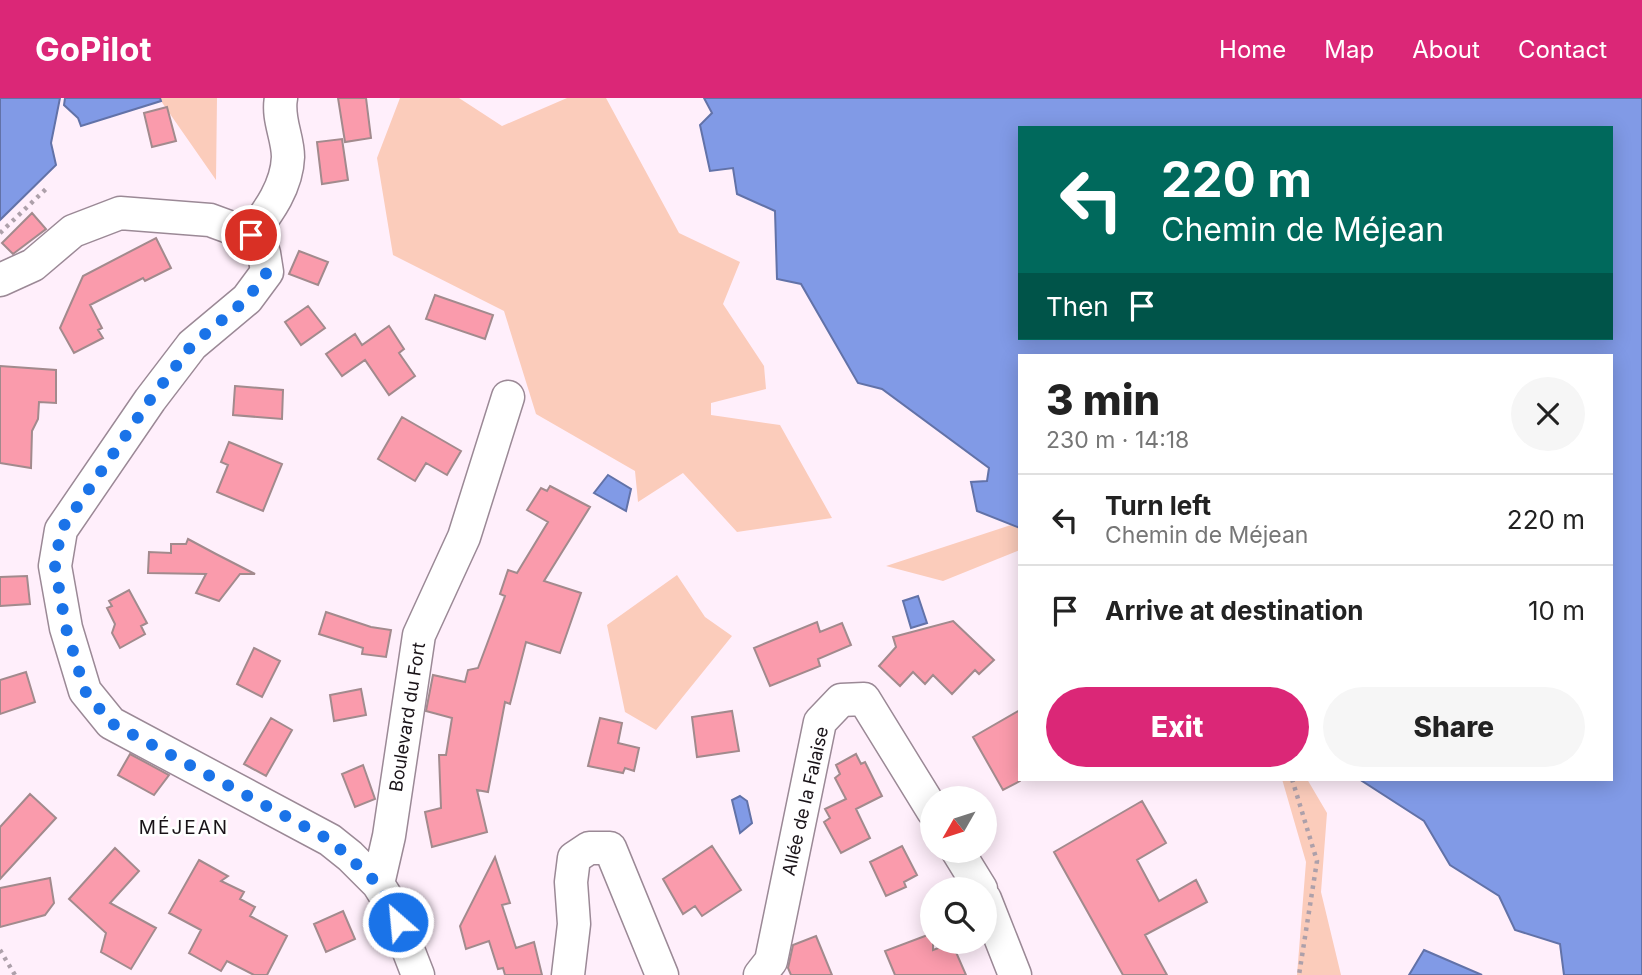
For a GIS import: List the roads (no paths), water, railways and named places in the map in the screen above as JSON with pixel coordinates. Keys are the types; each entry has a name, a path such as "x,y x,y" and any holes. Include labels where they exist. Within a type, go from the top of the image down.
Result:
{"street":[{"path":"251,235 276,201 288,158 279,108 281,98"},
{"path":"0,280 33,265 73,231 120,213 210,220 251,235 264,253 267,272 247,299 192,345 150,400 61,530 55,566 66,628 85,691 111,723 330,840 378,884 395,916 418,975"},
{"name":"Boulevard du Fort","path":"378,884 389,836 419,635 464,537 508,397"},
{"name":"Allée de la Falaise","path":"760,975 771,961 820,722 841,700 864,699 920,790"},
{"path":"568,975 574,924 571,882 574,858 589,848 610,848 663,975"},
{"path":"997,929 1015,975"}],"water":[{"path":"0,98 60,98 51,143 56,165 0,220"},
{"path":"65,98 160,98 161,101 81,126 78,118 64,105"},
{"path":"704,98 1642,98 1642,975 1564,975 1560,944 1515,930 1499,896 1450,865 1424,821 1362,781 1613,781 1613,354 1018,354 1018,527 977,511 971,482 987,481 989,468 882,389 858,383 801,284 777,279 775,211 737,194 733,168 710,171 700,125 712,113"},
{"path":"608,475 631,489 626,511 594,493"},
{"path":"918,596 927,623 911,628 903,601"},
{"path":"740,796 747,801 752,823 740,833 732,800"},
{"path":"1424,950 1482,975 1409,975"}],"district":[{"name":"MÉJEAN","path":"184,827"}]}
